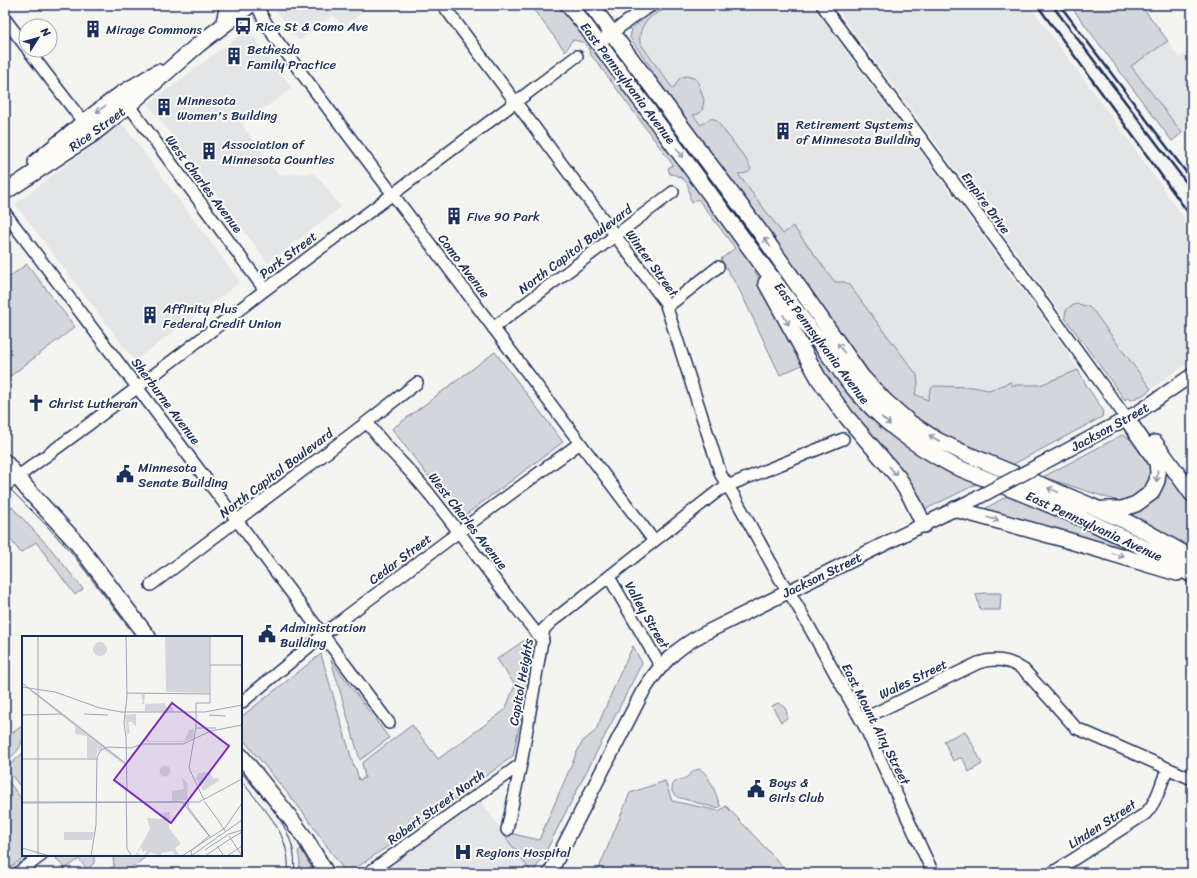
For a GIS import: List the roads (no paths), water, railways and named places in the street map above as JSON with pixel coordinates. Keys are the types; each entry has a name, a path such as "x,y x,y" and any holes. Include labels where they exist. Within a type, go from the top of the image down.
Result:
{"main road":[{"path":"223,26 229,5"},
{"name":"Rice Street","path":"5,191 250,5"},
{"name":"East Pennsylvania Avenue","path":"568,5 742,236 851,385 873,410 911,441 954,466 1081,518 1138,544 1192,576"},
{"name":"East Pennsylvania Avenue","path":"591,5 758,229 862,377 885,401 909,422 937,440 962,452 1089,505 1145,531 1192,558"},
{"path":"742,236 819,379 845,415 898,477 924,525"},
{"path":"1127,419 1144,429 1192,494"},
{"path":"1089,505 1104,509 1122,510 1145,498 1151,493 1157,481 1157,462 1127,419"},
{"path":"5,462 11,481 76,542 147,636"},
{"path":"955,509 1192,576"},
{"path":"242,757 305,838 326,873"}],"street":[{"name":"Como Avenue","path":"257,5 275,38 654,541"},
{"name":"Winter Street","path":"442,5 665,302 721,475 788,591"},
{"path":"598,43 652,5"},
{"name":"Empire Drive","path":"822,5 1022,274 1127,419"},
{"path":"5,19 18,36"},
{"name":"Park Street","path":"11,481 577,56"},
{"path":"34,58 88,128"},
{"name":"West Charles Avenue","path":"125,100 265,290"},
{"name":"North Capitol Boulevard","path":"493,328 673,192"},
{"name":"Sherburne Avenue","path":"5,213 389,723"},
{"path":"667,307 718,267"},
{"name":"Jackson Street","path":"550,873 642,693 670,656 692,640 788,591 924,525 1127,419 1144,409 1192,375"},
{"name":"North Capitol Boulevard","path":"151,585 417,383"},
{"name":"West Charles Avenue","path":"367,422 378,437 426,489 460,531 543,641"},
{"name":"Capitol Heights","path":"506,830 520,764 544,629 550,622 727,486 843,439"},
{"name":"Cedar Street","path":"242,702 335,624 580,443"},
{"name":"Valley Street","path":"609,577 661,667"},
{"name":"East Mount Airy Street","path":"788,591 861,720 933,873"},
{"name":"Wales Street","path":"861,720 978,663 997,659 1017,665 1024,670 1076,728 1192,779"},
{"name":"Robert Street North","path":"368,873 520,764"},
{"name":"Linden Street","path":"1052,873 1145,814 1153,803 1167,768"},
{"path":"18,873 41,856"}],"tram line":[{"path":"5,484 71,552 135,636"},
{"path":"242,773 270,806 286,831 292,844 294,873"},
{"path":"244,784 268,814 281,835 288,859 288,873"}],"railway":[{"path":"1037,5 1192,218"},
{"path":"1052,5 1192,190"},
{"path":"1062,8 1192,180"}],"place":[{"name":"Rice St & Como Ave","path":"243,26"},
{"name":"Mirage Commons","path":"93,29"},
{"name":"Bethesda Family Practice","path":"234,56"},
{"name":"Minnesota Women's Building","path":"164,107"},
{"name":"Retirement Systems of Minnesota Building","path":"783,131"},
{"name":"Association of Minnesota Counties","path":"209,151"},
{"name":"Five 90 Park","path":"454,216"},
{"name":"Affinity Plus Federal Credit Union","path":"150,315"},
{"name":"Christ Lutheran","path":"36,403"},
{"name":"Minnesota Senate Building","path":"125,474"},
{"name":"Administration Building","path":"267,634"},
{"name":"Boys & Girls Club","path":"756,789"},
{"name":"Regions Hospital","path":"463,852"}]}
